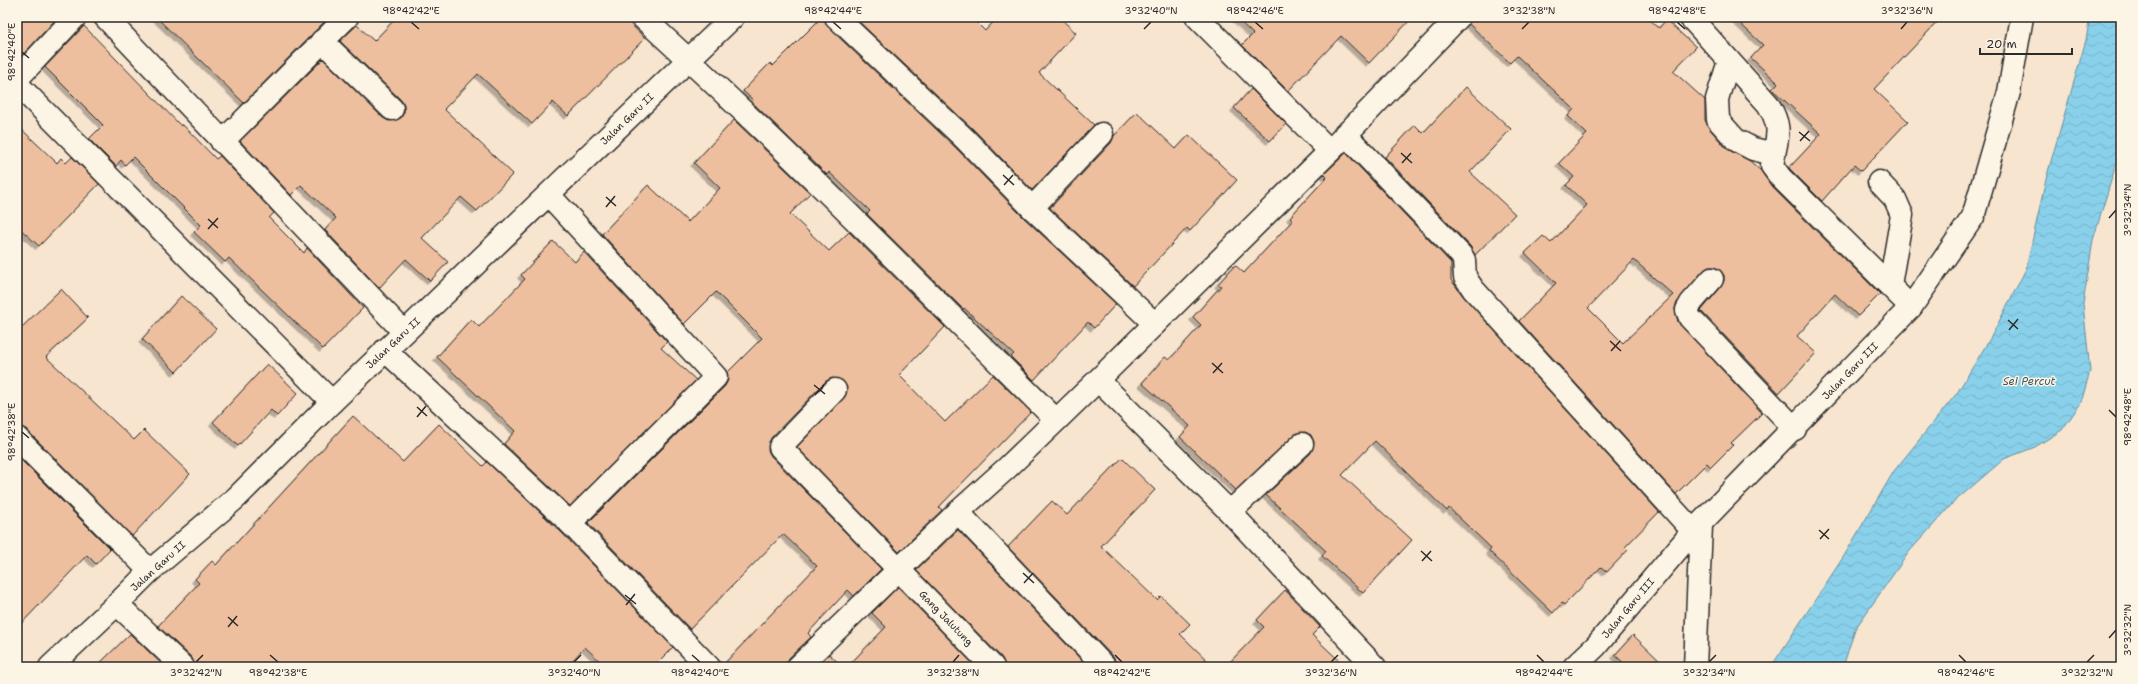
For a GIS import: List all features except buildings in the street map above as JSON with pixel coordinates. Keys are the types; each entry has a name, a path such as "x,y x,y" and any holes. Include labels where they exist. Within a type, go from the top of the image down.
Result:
{"street":[{"path":"17,79 75,17"},
{"path":"105,17 404,332"},
{"path":"222,142 347,17"},
{"path":"642,17 688,59 1056,420"},
{"name":"Jalan Garu II","path":"50,667 150,571 236,498 384,350 549,195 733,17"},
{"path":"836,17 965,139 1032,208 1154,324"},
{"path":"1197,17 1330,151"},
{"path":"798,667 958,512 1008,468 1098,380 1330,151 1459,17"},
{"path":"1690,17 1768,104 1777,119 1778,135 1772,166 1781,178 1911,307"},
{"name":"Jalan Garu III","path":"1574,667 1596,646 1697,528 1911,307 1973,217 2009,92 2022,17"},
{"path":"322,41 392,109"},
{"path":"1729,60 1717,99 1718,120 1736,140 1753,149 1774,154"},
{"path":"17,84 332,402"},
{"path":"1032,208 1102,134"},
{"path":"1345,134 1461,255 1464,260 1465,277 1473,289 1697,528 1695,667"},
{"path":"1879,182 1896,199 1902,215 1890,285"},
{"path":"549,195 716,377 570,523"},
{"path":"1712,279 1691,303 1687,310 1690,318 1794,429"},
{"path":"384,350 570,523 709,667"},
{"path":"1098,380 1230,512 1376,667"},
{"name":"Gang Jalutung","path":"835,390 780,447 993,667"},
{"path":"17,438 150,571"},
{"path":"1230,512 1302,444"},
{"path":"958,512 1106,667"},
{"path":"117,604 183,667"}],"water":[{"name":"Sei Percut","path":"2090,17 2121,17 2121,148 2093,240 2083,304 2090,371 2081,403 2062,430 2035,447 2004,459 1954,502 1909,552 1855,629 1843,667 1771,667 1844,556 1894,471 1957,393 1991,337 2026,269 2047,175 2086,40"}]}
